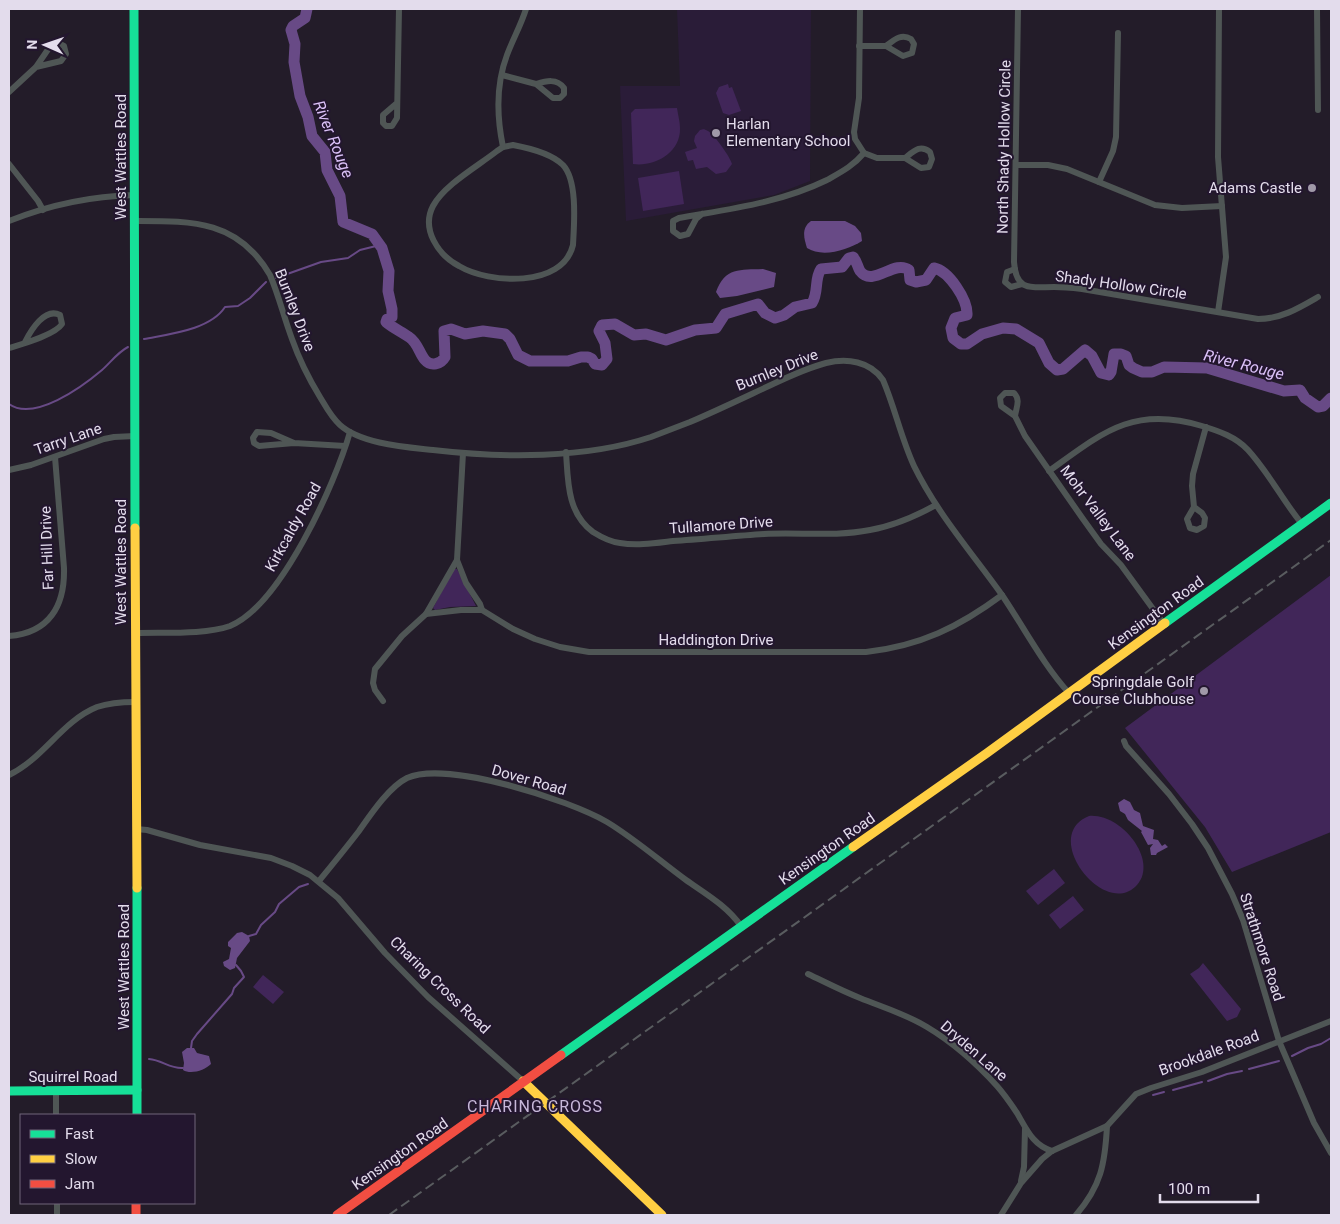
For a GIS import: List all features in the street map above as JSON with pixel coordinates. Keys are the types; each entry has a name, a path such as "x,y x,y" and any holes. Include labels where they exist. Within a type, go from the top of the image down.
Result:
{"street":[{"name":"West Wattles Road","path":"134,9 137,1114"},
{"path":"397,103 399,9"},
{"path":"503,147 499,115 502,75 507,55 520,28 526,9"},
{"path":"860,9 859,98 854,132 857,143 864,153 877,158 905,158"},
{"name":"North Shady Hollow Circle","path":"1018,9 1015,274 1022,284"},
{"path":"1218,312 1226,257 1218,158 1219,9"},
{"path":"1317,9 1318,110"},
{"path":"1099,182 1113,151 1116,137 1118,33"},
{"path":"9,92 36,67 51,46 58,43 64,46 66,54 61,61 36,67"},
{"path":"860,46 886,46"},
{"path":"502,75 536,84"},
{"path":"513,145 550,157 565,167 571,180 574,218 572,250 563,264 545,275 499,277 469,271 458,266 444,254 430,231 429,216 438,198 503,147 513,145"},
{"path":"702,214 696,219 688,234 680,236 673,231 672,225 675,219 783,198 839,174 853,165 864,153"},
{"path":"9,164 43,210"},
{"path":"1016,165 1059,167 1075,171 1155,205 1182,208 1222,206"},
{"path":"9,221 78,201 135,196"},
{"name":"Burnley Drive","path":"135,220 205,224 228,232 248,247 270,275 292,339 314,387 332,417 350,432 362,438 390,444 463,453 502,454 595,450 651,437 692,421 803,371 826,363 839,361 853,362 871,367 878,372 883,380 906,448 923,484 1069,692"},
{"name":"Shady Hollow Circle","path":"1015,269 1006,275 1005,282 1011,287 1022,284 1032,287 1082,290 1258,319 1272,318 1292,312 1318,297"},
{"path":"9,348 25,342 59,328 62,320 60,315 52,313 45,316 25,342"},
{"name":"Mohr Valley Lane","path":"1015,416 1020,429 1101,544 1121,564 1164,624"},
{"path":"1050,471 1105,432 1134,421 1170,419 1206,427 1231,437 1248,450 1302,524"},
{"path":"1194,507 1193,474 1206,427"},
{"path":"294,443 265,432 257,432 252,438 254,443 259,446 294,443 345,446 350,432"},
{"name":"Tarry Lane","path":"9,470 114,437 135,436"},
{"name":"Kirkcaldy Road","path":"135,633 215,629 233,624 249,613 269,593 300,546 332,482 345,446"},
{"name":"Tullamore Drive","path":"566,452 570,495 575,511 584,524 592,531 602,538 620,543 773,534 858,532 893,524 936,505"},
{"path":"426,614 482,610 466,583 457,560 463,453"},
{"name":"Far Hill Drive","path":"9,636 26,633 40,627 57,609 62,596 64,568 55,457"},
{"name":"Kensington Road","path":"337,1215 741,926 987,753 1331,503"},
{"path":"383,700 375,690 373,683 375,669 402,636 426,614 457,560"},
{"name":"Haddington Drive","path":"482,610 526,635 572,650 629,652 866,652 908,645 934,636 965,621 1002,595"},
{"path":"9,775 33,760 82,714 99,706 120,702 135,702"},
{"name":"Strathmore Road","path":"1124,741 1126,746 1169,794 1197,831 1232,894 1242,920 1279,1041 1311,1117 1331,1153"},
{"name":"Dover Road","path":"319,882 373,812 397,786 414,776 445,774 499,783 571,805 596,816 622,832 715,900 741,926"},
{"name":"Charing Cross Road","path":"136,829 147,830 200,845 271,858 297,868 319,882 338,898 385,953 418,987 522,1082 662,1215"},
{"name":"Dryden Lane","path":"808,974 902,1014 940,1035 997,1085 1018,1114 1024,1128 1039,1146 1052,1151"},
{"name":"Brookdale Road","path":"1001,1215 1033,1167 1052,1151 1107,1126 1136,1094 1202,1072 1331,1021"},
{"name":"Squirrel Road","path":"9,1091 137,1090"},
{"path":"56,1091 56,1114"},
{"path":"1076,1215 1092,1194 1100,1178 1105,1157 1107,1126"},
{"name":"Dryden Lane","path":"1021,1183 1024,1166 1024,1128"}],"shaded area":[{"name":"Harlan Elementary School","path":"677,9 811,9 810,181 774,195 626,221 620,86 680,86"},
{"path":"728,84 729,88 732,87 741,111 729,115 723,113 716,93 719,87"},
{"path":"677,108 680,126 676,145 657,161 633,164 631,113 635,109"},
{"path":"700,130 710,133 729,157 732,164 726,172 716,174 707,167 696,169 693,160 688,161 685,152 697,148 694,141 695,136"},
{"path":"679,171 684,204 643,211 638,178"},
{"path":"811,221 845,221 855,226 861,233 862,241 835,252 813,251 807,248 804,237 806,227"},
{"path":"763,269 776,273 774,287 720,298 716,292 724,278 729,274 740,270"},
{"path":"454,569 457,569 476,606 450,607 435,610 433,608"},
{"path":"1331,575 1331,832 1232,872 1205,827 1125,728"},
{"path":"1124,799 1130,802 1134,810 1140,813 1143,826 1154,830 1153,839 1158,840 1162,846 1165,844 1168,847 1156,855 1151,855 1150,848 1153,844 1148,845 1142,831 1120,811 1118,803"},
{"path":"1089,816 1102,817 1114,822 1134,841 1141,853 1143,865 1142,877 1135,887 1122,893 1107,891 1093,883 1081,870 1073,855 1071,839 1076,826"},
{"path":"1054,869 1065,883 1038,905 1026,891"},
{"path":"1073,896 1084,910 1060,929 1049,915"},
{"path":"242,932 249,936 250,941 237,958 235,968 230,970 224,966 223,962 229,959 231,948 228,946 228,942 237,933"},
{"path":"1203,963 1241,1009 1237,1017 1227,1021 1190,974"},
{"path":"263,975 284,992 273,1004 253,987"},
{"path":"187,1048 194,1048 197,1053 209,1056 211,1064 198,1071 190,1072 183,1070 182,1052"}],"waterway":[{"name":"River Rouge","path":"307,9 305,18 293,26 291,30 295,44 294,62 300,96 308,117 312,136 325,152 327,170 340,196 343,222 372,234 382,248 389,271 388,291 392,309 392,317 387,319 386,322 412,339 427,362 438,363 445,357 444,331 451,329 465,334 483,331 505,334 510,339 518,355 530,361 568,361 588,357 595,364 602,365 607,359 605,343 599,331 602,325 615,324 634,335 646,334 666,340 695,330 716,328 725,314 758,304 765,313 775,318 784,315 795,307 812,303 821,269 842,267 849,258 853,257 860,271 865,275 877,275 897,268 903,268 909,270 910,280 916,282 926,280 934,268 946,274 961,294 966,309 967,315 955,318 951,328 953,338 961,344 967,344 982,334 1003,328 1016,329 1039,343 1049,363 1057,370 1063,369 1085,350 1092,356 1101,373 1109,375 1114,354 1121,354 1126,356 1129,365 1142,372 1152,372 1164,367 1207,368 1284,391 1300,390 1305,398 1318,407 1323,406 1331,398"},
{"path":"276,278 321,262 348,258 360,250 380,245"},
{"path":"144,339 177,333 210,321 225,307 238,306 250,298 266,282"},
{"path":"9,404 19,408 31,409 57,400 83,385 128,347"},
{"path":"249,936 256,934 261,925 275,912 279,904 299,887 308,884"},
{"path":"191,1048 192,1041 197,1034 232,994 234,988 244,977 236,965"},
{"path":"1292,1056 1331,1038"},
{"path":"149,1059 183,1068"},
{"path":"1249,1069 1279,1061"},
{"path":"1208,1081 1242,1071"},
{"path":"1173,1090 1202,1082"},
{"path":"1153,1095 1164,1092"}],"railway":[{"path":"389,1215 1331,540"}],"traffic: fast":[{"path":"134,9 135,528"},
{"path":"1165,623 1331,503"},
{"path":"561,1055 853,847"},
{"path":"137,888 137,1114"},
{"path":"9,1091 137,1090"}],"traffic: slow":[{"path":"135,528 137,888"},
{"path":"853,847 987,753 1165,623"},
{"path":"523,1081 662,1215"}],"traffic: jam":[{"path":"337,1215 561,1055"},
{"path":"136,1204 136,1215"}],"place":[{"name":"Harlan Elementary School","path":"716,133"},
{"name":"Adams Castle","path":"1312,188"},
{"name":"Springdale Golf Course Clubhouse","path":"1204,691"}],"district":[{"name":"CHARING CROSS","path":"535,1106"}]}
